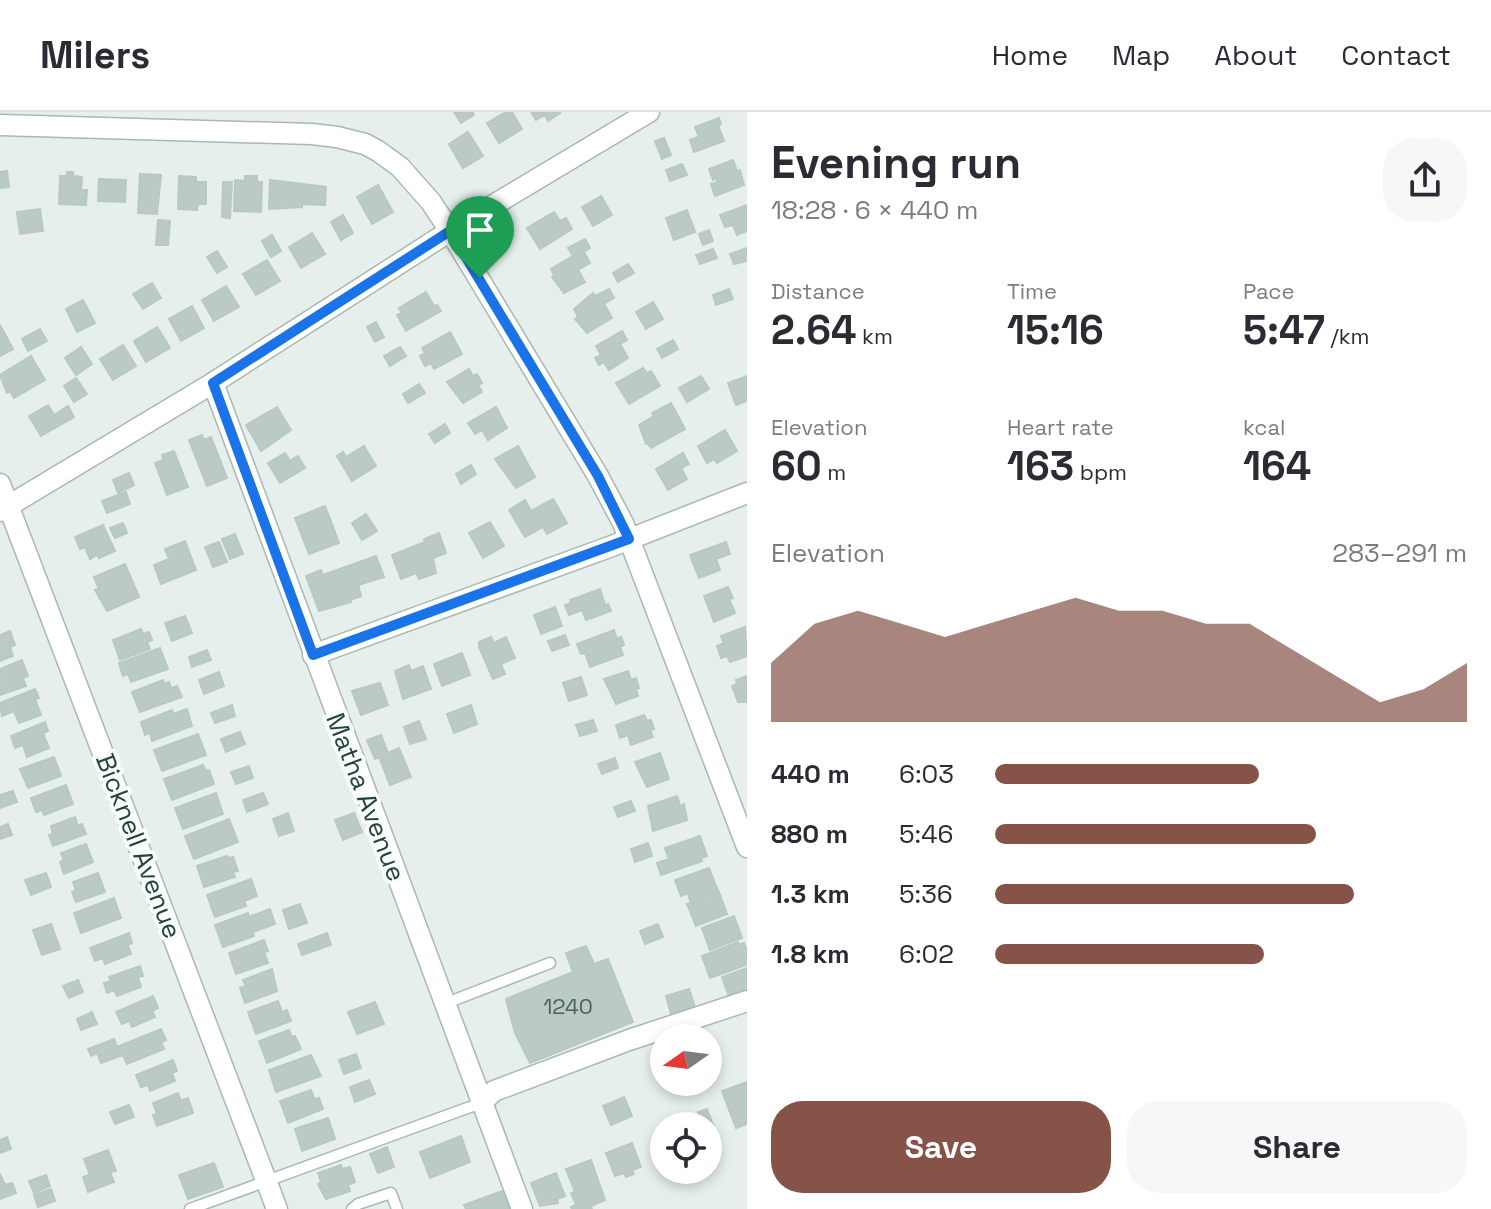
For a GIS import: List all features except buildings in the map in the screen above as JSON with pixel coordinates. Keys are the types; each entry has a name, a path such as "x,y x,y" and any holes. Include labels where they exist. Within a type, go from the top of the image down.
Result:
{"street":[{"path":"5,508 213,383 450,231 649,112"},
{"path":"0,125 337,137 365,144 400,167 431,202 450,231 598,476 629,539 747,847"},
{"name":"Matha Avenue","path":"213,383 522,1209"},
{"name":"Bicknell Avenue","path":"0,484 5,508 277,1209"},
{"path":"313,655 747,493"},
{"path":"481,1103 494,1091 629,1040 747,1001"}],"lane":[{"path":"444,1004 550,963"},
{"path":"190,1209 481,1103"},
{"path":"352,1209 391,1193 397,1209"}],"route":[{"path":"450,231 480,278 598,476 629,539 313,655 213,383 450,231"}]}
